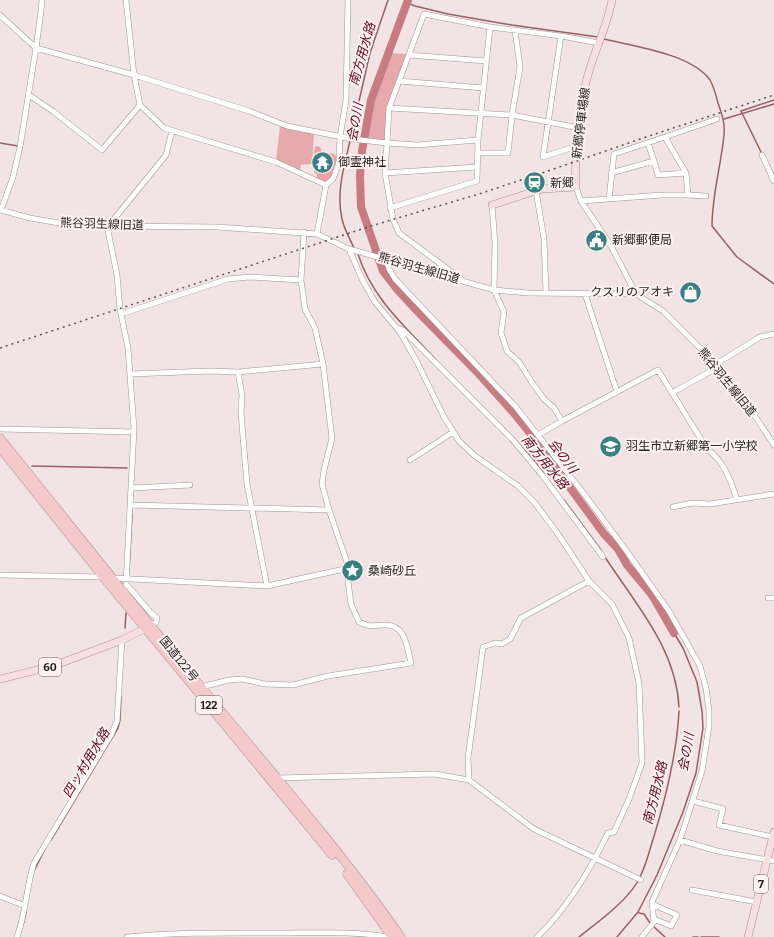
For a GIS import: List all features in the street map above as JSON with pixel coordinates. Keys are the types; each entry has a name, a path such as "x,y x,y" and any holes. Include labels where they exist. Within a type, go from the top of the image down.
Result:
{"highway":[{"name":"国道122号","path":"0,438 113,578 148,627 346,872 392,937"},
{"name":"国道122号","path":"0,448 103,577 201,687 277,778 355,876 401,937"}],"main road":[{"name":"新郷停車場線","path":"576,187 577,146 587,79 608,18 612,0"},
{"path":"492,205 548,188 576,187"},
{"name":"60","path":"0,679 53,666 122,640 148,627"},
{"name":"7","path":"748,937 770,861 773,834"}],"street":[{"path":"1,210 13,177 20,147 42,0"},
{"path":"126,0 134,74 140,104 164,128 276,162 326,185"},
{"path":"317,234 326,185 332,179 339,162 340,137 346,100 348,0"},
{"path":"463,281 399,233 393,220 390,208 385,173 389,108 424,14 599,43"},
{"path":"0,16 36,48 134,74 249,111 287,126 340,137 387,143 417,145 478,140"},
{"path":"390,208 477,181 478,140 490,26"},
{"path":"478,152 508,153 512,115 520,67 515,30"},
{"path":"561,36 543,157 577,146"},
{"path":"409,55 486,61"},
{"path":"399,81 483,88"},
{"path":"28,95 54,112 102,150 140,104"},
{"path":"389,108 512,115 579,128"},
{"path":"609,199 614,154 717,119"},
{"path":"148,627 156,622 157,618 126,584 134,432 128,348 121,314 117,275 107,226 166,154 172,131"},
{"path":"665,137 686,173 688,195"},
{"path":"648,143 658,175 686,173"},
{"path":"762,155 774,181"},
{"path":"611,173 654,161"},
{"path":"385,173 477,167"},
{"path":"576,187 580,201 611,246 636,294"},
{"path":"536,191 544,239 546,293"},
{"path":"580,201 662,195 706,196"},
{"path":"492,205 495,244 494,290 504,312 501,333 507,351 519,362 533,384 544,399 554,408 562,421"},
{"name":"熊谷羽生線旧道","path":"1,210 30,218 59,223 107,226 217,227 304,232 317,234 348,249 494,290 546,293 636,294 667,314 717,366 743,398 774,445"},
{"path":"201,687 229,680 242,679 265,684 293,685 328,676 411,663 403,635 398,627 386,624 368,627 359,622 351,604 348,581 349,568 328,510 322,484 332,438 323,364 315,328 305,309 301,280 304,232"},
{"path":"348,249 375,302 400,332 417,362 436,402 459,441 475,456 518,486 535,503 558,534 589,581 612,604 629,638 639,683 642,763 630,799 614,832 608,832 595,859 566,904 538,937"},
{"path":"386,259 394,279 516,406 585,495 669,611 700,666 706,688 709,711 709,726 702,771 680,840 652,902 654,922 642,937"},
{"path":"121,314 228,279 250,277 301,280"},
{"path":"585,294 617,392"},
{"path":"396,327 403,330 512,439 542,475 602,557"},
{"path":"672,393 717,366 760,337 774,334"},
{"path":"130,374 210,371 238,372 323,364"},
{"path":"538,435 658,370 707,449 714,454 728,475 737,500"},
{"path":"238,372 242,395 241,414 247,484 267,586"},
{"path":"1,429 134,432"},
{"path":"410,460 453,432"},
{"path":"132,488 190,485"},
{"path":"673,507 692,503 710,504 774,494"},
{"path":"131,505 328,510"},
{"path":"113,578 267,586 349,568"},
{"path":"0,575 103,577"},
{"path":"469,780 468,758 483,647 495,643 502,644 510,639 521,618 589,581"},
{"path":"768,598 774,598"},
{"path":"17,937 25,906 28,882 34,863 111,735 117,721 122,640"},
{"path":"277,778 435,774 469,780 534,829 641,880"},
{"path":"693,801 723,809 719,825 773,834"},
{"path":"680,840 717,851 770,861"},
{"path":"692,890 757,902"},
{"path":"0,896 25,906"},
{"path":"652,904 677,915 671,926 654,919"},
{"path":"127,937 189,932 305,933 388,937"}],"shaded area":[{"path":"391,53 407,54 388,108 386,142 367,141 374,97"},
{"path":"280,126 314,134 312,164 301,165 300,170 276,160"},
{"path":"317,146 321,149 321,154 317,164 325,165 326,156 329,153 334,154 337,157 337,162 331,178 325,182 317,178 317,175 314,172 313,161 315,147"}],"waterway":[{"name":"南方用水路","path":"351,136 370,53 388,0"},
{"name":"会の川","path":"408,0 371,100 362,151 360,176 361,207 383,271 419,313 479,374 530,433 604,534 618,549 627,565 652,595 674,633"},
{"path":"408,3 448,14 598,37"},
{"path":"604,39 646,48 676,57 701,71 710,80 713,85 724,122 723,147 713,203 712,226 737,257 774,284"},
{"path":"762,154 741,111 774,100"},
{"path":"724,119 774,104"},
{"name":"南方用水路","path":"350,141 340,189 340,209 343,223 354,248"},
{"path":"0,143 18,146"},
{"name":"南方用水路","path":"358,254 364,270 381,299 438,362"},
{"name":"南方用水路","path":"503,427 534,460 545,475"},
{"name":"四ッ村用水路","path":"32,466 127,468"},
{"name":"南方用水路","path":"564,500 601,550"},
{"name":"四ッ村用水路","path":"129,570 132,514"},
{"name":"南方用水路","path":"605,557 641,610 662,646 671,665 679,707"},
{"name":"四ッ村用水路","path":"125,628 126,613"},
{"name":"会の川","path":"617,937 638,912 657,875 683,812 696,773 703,728 702,711 697,682 683,648 674,633"},
{"name":"四ッ村用水路","path":"51,840 118,728 120,720 121,697"},
{"name":"南方用水路","path":"640,877 645,866 667,788 674,758 679,711"},
{"name":"四ッ村用水路","path":"34,871 45,849"},
{"name":"南方用水路","path":"579,937 619,904 633,889 638,881"},
{"name":"四ッ村用水路","path":"23,925 26,913"},
{"path":"639,913 644,914 650,923"},
{"path":"653,926 665,937"},
{"path":"693,937 698,937"},
{"path":"701,937 719,937"}],"railway":[{"path":"0,348 371,226 479,194 774,95"}],"place":[{"name":"御霊神社","path":"322,162"},
{"name":"新郷","path":"535,183"},
{"name":"新郷郵便局","path":"597,240"},
{"name":"クスリのアオキ","path":"690,292"},
{"name":"羽生市立新郷第一小学校","path":"610,446"},
{"name":"桑崎砂丘","path":"352,571"}]}
